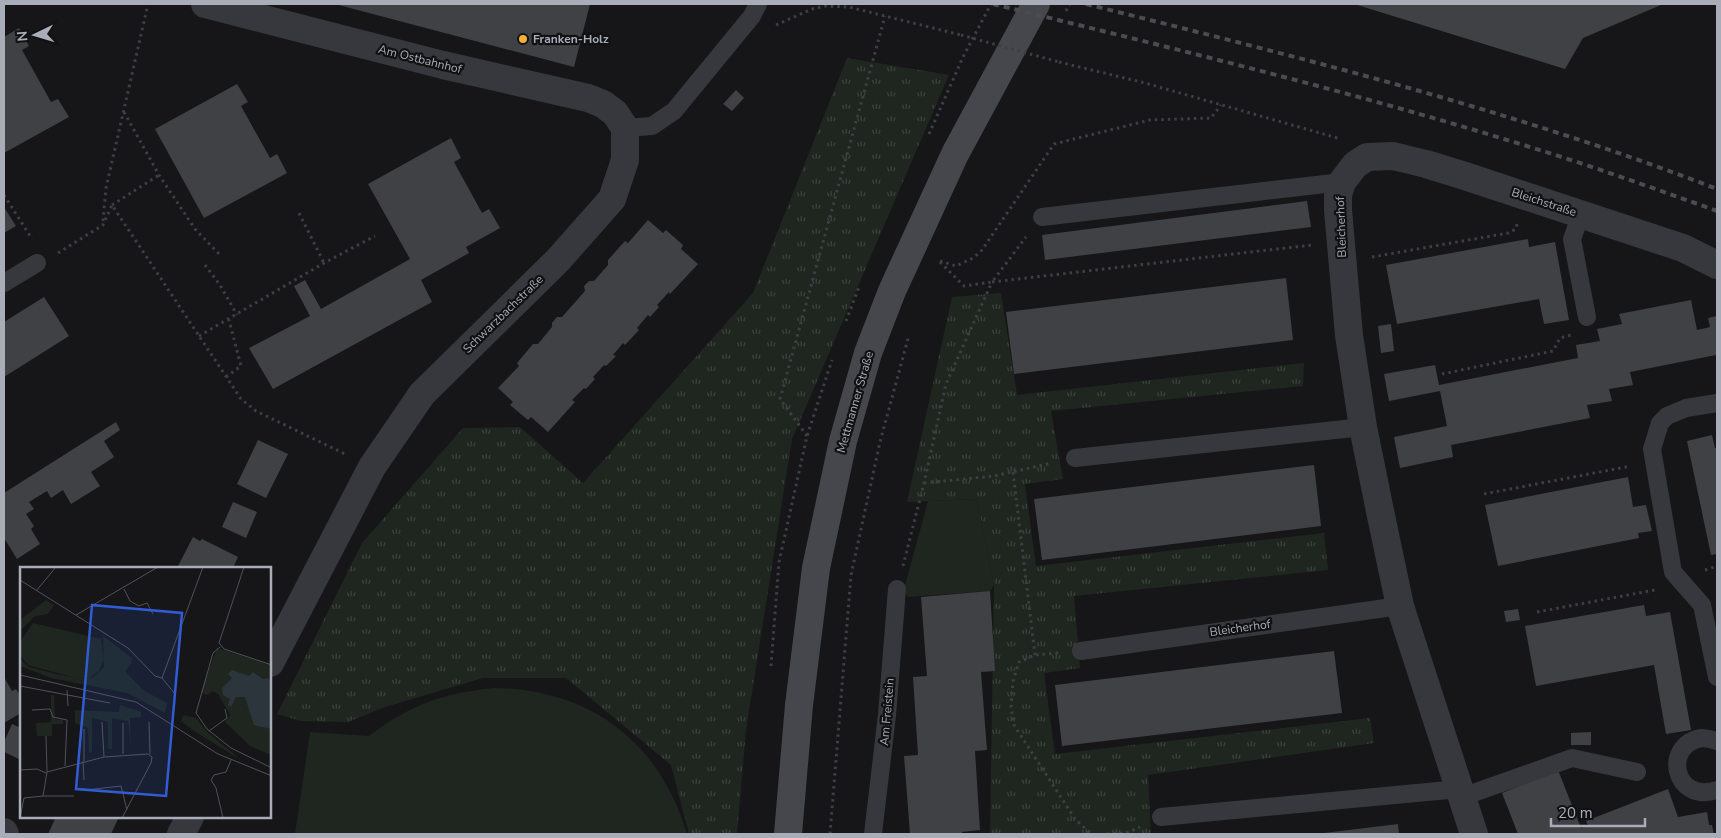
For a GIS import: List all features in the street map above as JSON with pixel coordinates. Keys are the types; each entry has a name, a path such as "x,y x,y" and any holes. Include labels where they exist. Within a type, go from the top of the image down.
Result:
{"main road":[{"name":"Mettmanner Straße","path":"788,834 799,705 816,568 843,441 866,362 892,290 955,154 1036,4"}],"street":[{"name":"Am Ostbahnhof","path":"205,4 443,65 588,98 604,104 615,113 625,128"},
{"name":"Schwarzbachstraße","path":"271,661 372,467 422,394 558,260 612,199 625,160 625,128"},
{"name":"Bleichstraße","path":"1368,157 1393,156 1426,164 1683,248 1717,264"},
{"name":"Bleicherhof","path":"1368,157 1355,165 1342,182 1338,195 1340,242 1349,335 1363,428 1400,606 1474,834"},
{"path":"180,834 189,818"}],"lane":[{"path":"625,128 652,126 674,111 755,10"},
{"path":"1042,217 1342,182"},
{"path":"1581,214 1572,239 1587,317"},
{"path":"4,283 42,262"},
{"path":"1717,404 1677,411 1660,423 1652,449 1673,572 1702,606 1717,677"},
{"path":"1075,458 1363,428"},
{"name":"Am Freistein","path":"873,834 887,715 897,589"},
{"name":"Bleicherhof","path":"1080,651 1400,606"},
{"path":"1717,741 1704,738 1690,742 1680,752 1677,769 1682,782 1696,792 1717,790"},
{"path":"1160,817 1461,793 1572,758 1637,772"}],"path":[{"path":"102,224 106,188 148,4"},
{"path":"963,57 991,4"},
{"path":"1066,12 1070,4"},
{"path":"755,10 773,28 785,20 812,9 826,6 849,7 1145,83 1355,143 1368,157"},
{"path":"807,436 780,399 884,16"},
{"path":"1038,60 1043,52"},
{"path":"940,261 956,266 973,258 982,250 1054,144 1150,120 1211,118 1221,105"},
{"path":"124,111 160,174 195,229 221,256"},
{"path":"4,195 42,262 102,224 112,205 160,174"},
{"path":"1378,256 1508,233 1516,229 1526,196"},
{"path":"112,205 241,399 256,411 372,467"},
{"path":"298,213 324,263"},
{"path":"897,589 924,483 946,384 992,282 1042,217"},
{"path":"199,336 324,263 376,236"},
{"path":"940,261 964,286 1340,242"},
{"path":"936,270 944,252"},
{"path":"205,265 220,285 237,315"},
{"path":"1442,374 1553,351 1560,338 1571,335 1587,317"},
{"path":"226,377 241,366 229,320"},
{"path":"830,834 851,575 880,442 910,333"},
{"path":"924,483 994,476 1075,458"},
{"path":"1484,494 1655,462"},
{"path":"1014,472 1035,655"},
{"path":"1537,612 1683,584"},
{"path":"1080,651 1035,655 1019,662 1011,707 1014,726 1075,819 1091,834"},
{"path":"1107,834 1126,833 1160,817"}],"green space":[{"path":"847,58 949,75 792,439 746,730 737,834 689,834 671,765 566,678 483,678 385,707 348,722 301,721 277,714 362,543 463,428 520,427 583,483 753,293"},
{"path":"1001,293 1017,395 1304,363 1303,386 1051,411 1063,479 1025,484 1036,566 1324,533 1328,570 1074,596 1080,668 1044,673 1055,754 1370,718 1374,743 1148,775 1151,834 990,834 994,585 977,499 907,502 952,297"},
{"path":"977,499 994,585 990,591 908,597 904,589 928,501"},
{"path":"494,688 529,691 561,698 590,710 616,727 639,748 659,773 675,801 687,834 295,834 310,732 369,736 398,716 428,702 459,693"}],"building":[{"name":"Franken-Holz","path":"335,4 590,4 574,67"},
{"path":"1354,4 1661,5 1583,38 1565,69"},
{"path":"19,28 29,46 22,50 51,102 58,99 69,117 4,153 4,37"},
{"path":"237,84 248,102 241,106 270,158 277,154 287,173 204,218 155,129"},
{"path":"736,90 744,98 732,111 723,104"},
{"path":"451,138 461,158 454,162 482,213 489,209 500,228 466,247 469,253 421,280 432,302 273,389 249,348 310,316 294,286 305,280 321,309 410,259 368,184"},
{"path":"1307,201 1311,227 1045,260 1042,235"},
{"path":"4,207 16,226 4,233"},
{"path":"648,220 663,233 666,230 683,245 681,249 698,264 657,305 659,307 650,317 648,315 637,328 639,330 625,345 623,343 613,355 616,356 593,377 595,379 586,389 584,388 572,400 575,402 548,432 531,417 528,420 510,405 513,402 498,388 519,366 517,363 533,344 538,344 552,327 552,323 557,317 562,317 585,291 584,286 589,281 594,281 608,265 608,260 625,241 628,243"},
{"path":"1528,239 1529,247 1555,242 1569,320 1544,324 1539,299 1397,324 1386,265"},
{"path":"1286,278 1293,340 1014,374 1006,312"},
{"path":"44,297 69,336 4,377 4,322"},
{"path":"1691,300 1697,330 1710,327 1708,318 1717,316 1717,359 1716,355 1630,372 1633,385 1609,389 1612,401 1587,405 1590,418 1451,445 1453,457 1400,468 1394,437 1447,426 1440,391 1389,401 1384,374 1435,365 1439,385 1578,358 1576,345 1600,341 1597,329 1622,324 1619,314"},
{"path":"1391,324 1394,351 1381,353 1378,326"},
{"path":"116,422 120,430 104,441 114,457 91,472 100,486 71,504 63,490 51,498 47,491 29,502 34,509 26,514 34,526 31,529 40,544 17,559 4,538 4,493"},
{"path":"1712,435 1715,448 1717,448 1717,554 1711,555 1687,441"},
{"path":"258,440 288,454 266,498 237,484"},
{"path":"1314,465 1321,526 1042,560 1034,499"},
{"path":"1628,477 1633,507 1646,505 1652,531 1638,533 1639,538 1498,566 1485,505"},
{"path":"233,502 257,512 246,538 222,527"},
{"path":"193,537 200,541 202,539 238,557 233,567 178,567"},
{"path":"990,591 995,671 981,672 987,750 975,751 980,830 962,832 962,834 910,834 904,756 918,755 913,677 927,676 921,597"},
{"path":"1644,605 1646,616 1670,612 1691,730 1666,734 1654,665 1536,686 1525,626"},
{"path":"1518,609 1520,620 1506,622 1504,611"},
{"path":"1334,651 1342,713 1062,746 1055,685"},
{"path":"4,677 12,691 16,689 20,695 20,714 4,723"},
{"path":"12,724 20,728 20,760 4,752 4,742"},
{"path":"1591,732 1591,745 1571,745 1571,733"},
{"path":"1558,770 1581,828 1588,825 1586,821 1668,789 1678,817 1707,812 1709,825 1712,825 1714,834 1518,834 1502,793"},
{"path":"56,818 119,818 111,834 48,834"},
{"path":"1398,824 1399,834 1324,834 1324,833"}],"railway":[{"path":"993,4 1285,77 1430,117 1574,161 1717,211"},
{"path":"1086,4 1325,65 1484,110 1562,134 1717,189"}],"place":[{"name":"Franken-Holz","path":"523,39"}]}
